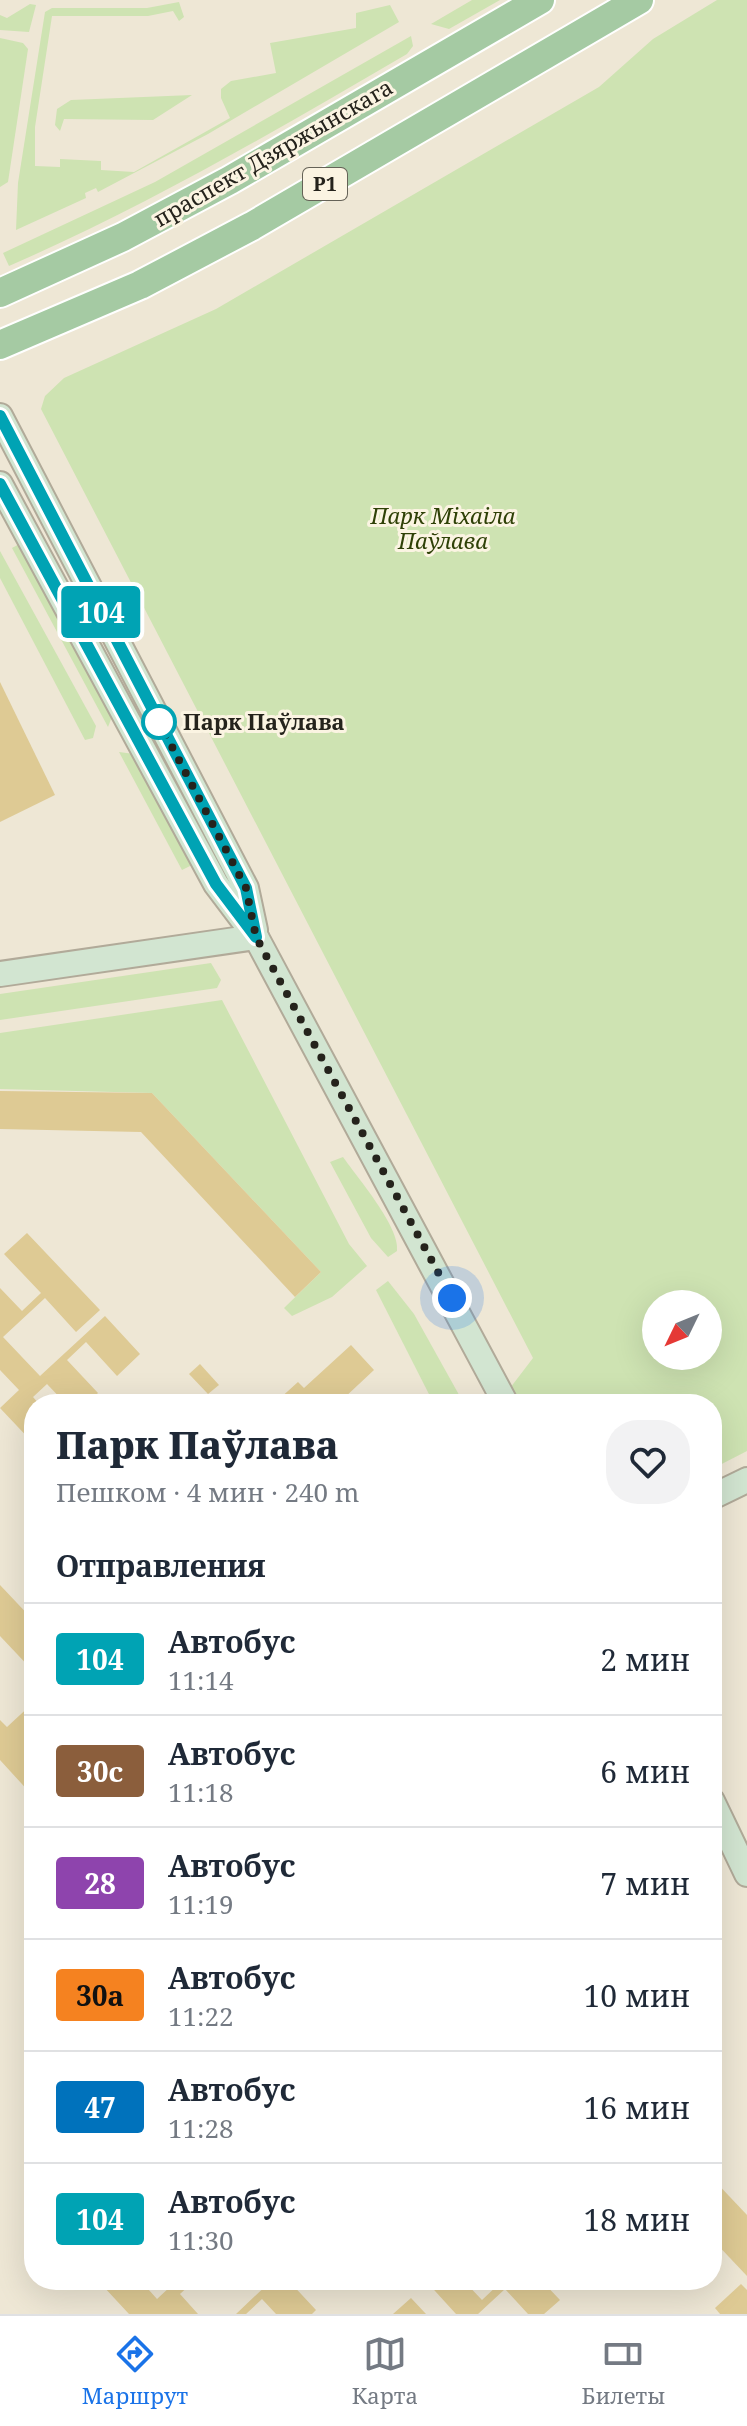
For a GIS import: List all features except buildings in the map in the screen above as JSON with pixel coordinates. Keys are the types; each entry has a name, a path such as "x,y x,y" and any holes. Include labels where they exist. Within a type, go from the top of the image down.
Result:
{"main road":[{"name":"праспект Дзяржынскага","path":"0,293 123,237 230,180 540,0"},
{"name":"Р1","path":"0,345 140,285 252,226 639,0"},
{"path":"0,416 246,888 256,937"},
{"path":"0,484 216,884 256,937 501,1394"},
{"path":"0,974 256,937"},
{"path":"722,1492 747,1480"},
{"path":"722,1822 747,1874"}],"green space":[{"path":"472,0 500,0 449,29 431,24"},
{"name":"Парк Міхаіла Паўлава","path":"717,0 747,0 747,1451 722,1464 722,1394 506,1394 533,1358 41,409 45,396 64,378 216,309 599,87 653,39"},
{"path":"179,2 184,17 179,21 173,11 148,16 52,16 35,127 35,166 60,167 60,159 101,161 101,170 134,172 230,118 221,98 221,89 231,81 276,73 270,43 356,28 356,13 390,5 399,22 208,134 98,192 96,188 85,193 86,198 16,230 18,183 45,12 52,8 147,8"},
{"path":"30,4 36,5 29,32 0,30 0,15 7,18"},
{"path":"411,36 413,46 407,54 309,111 161,193 9,266 3,253 155,182"},
{"path":"0,38 23,43 28,49 8,182 0,187"},
{"path":"192,95 153,120 64,119 60,131 55,125 57,109 71,100"},
{"path":"21,543 113,714 108,727 12,548"},
{"path":"0,551 96,726 93,738 85,740 0,578"},
{"path":"119,752 134,754 192,865 182,870"},
{"path":"211,963 221,980 217,988 0,1020 0,994"},
{"path":"222,1000 349,1244 367,1266 332,1297 292,1316 284,1308 321,1272 152,1093 0,1089 0,1033"},
{"path":"343,1157 392,1229 397,1251 388,1257 371,1238 330,1162"},
{"path":"388,1281 414,1314 459,1394 429,1394 376,1290"}],"bus line":[{"name":"104","path":"0,416 246,888 256,937 216,884 0,484"}],"place":[{"name":"Парк Паўлава","path":"159,722"}],"route":[{"path":"159,722 246,888 256,937 452,1298"}]}
